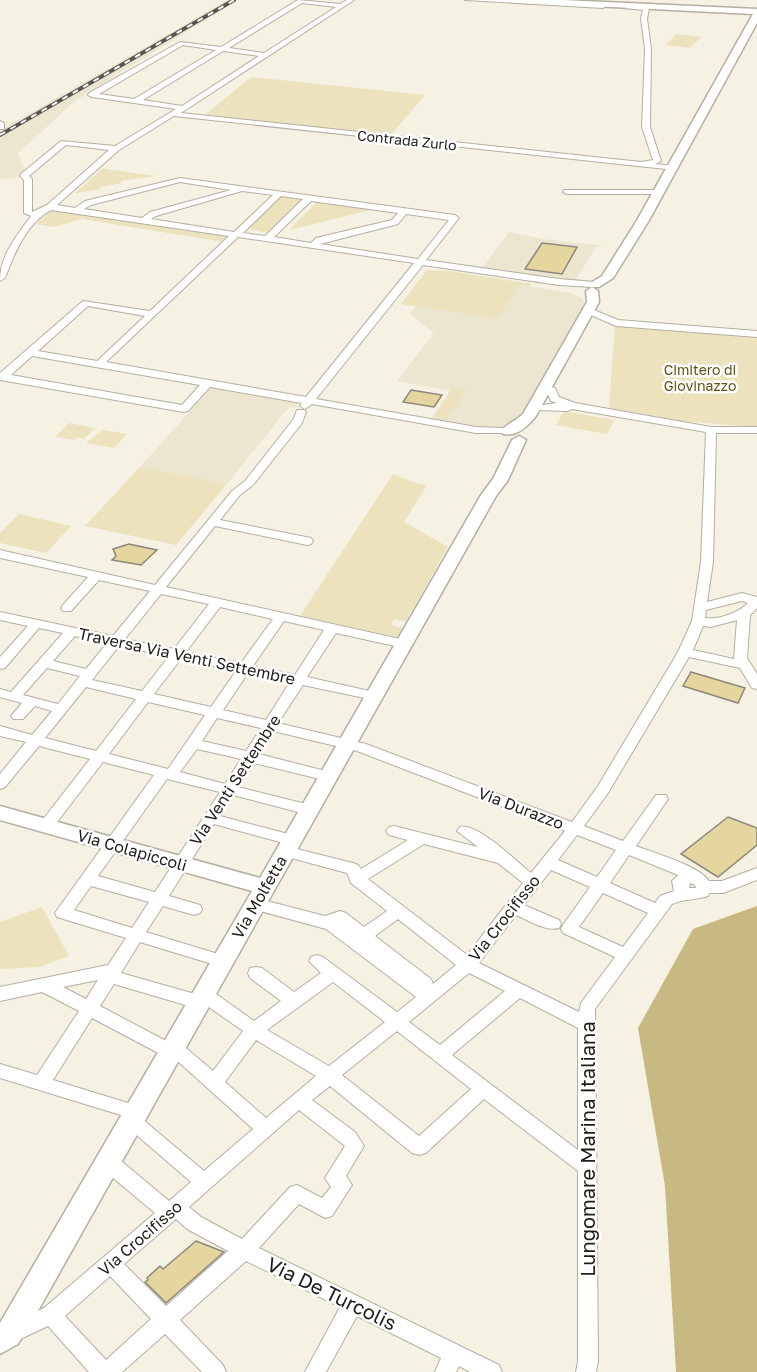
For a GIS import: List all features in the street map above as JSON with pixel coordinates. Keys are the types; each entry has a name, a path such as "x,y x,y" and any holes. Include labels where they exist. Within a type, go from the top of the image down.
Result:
{"main road":[{"path":"511,0 646,5 757,13 642,222 611,284 596,288 593,302 533,410 511,436"},
{"path":"736,11 757,4"},
{"path":"736,11 746,16 749,29"},
{"name":"Via Molfetta","path":"4,1338 40,1307 107,1161 489,495 500,480 511,436 540,408 551,390 600,300 596,288"},
{"name":"Via Colapiccoli","path":"0,813 181,863 260,895"}],"street":[{"path":"0,278 13,247 36,215 50,207 116,148 174,114 351,0"},
{"path":"468,0 646,5"},
{"path":"559,0 646,5"},
{"path":"136,101 301,1 341,6"},
{"path":"639,165 657,161 646,127 648,49 644,16 646,5"},
{"path":"183,108 92,94 182,43 266,55"},
{"name":"Contrada Zurlo","path":"174,114 655,166"},
{"path":"36,215 28,213 28,179 24,176 64,143 116,148"},
{"path":"655,166 669,164 679,156"},
{"path":"655,166 664,173 669,173"},
{"path":"0,784 236,493 256,475 298,421 300,412 455,218 176,180 88,203 76,211"},
{"path":"144,221 153,214 244,189"},
{"path":"567,192 659,192"},
{"path":"99,364 279,194"},
{"path":"267,239 309,198"},
{"path":"50,207 596,288"},
{"path":"313,246 319,240 395,222 404,211"},
{"path":"1,377 86,303 152,314"},
{"path":"594,313 611,322 622,324 757,334"},
{"path":"30,352 511,436"},
{"path":"1,377 184,409 208,383"},
{"path":"551,390 555,399 565,404 711,433"},
{"path":"540,408 552,406 711,433 757,430"},
{"name":"Via Crocifisso","path":"40,1307 111,1263 299,1100 395,1021 468,965 575,828 603,789 685,652 700,614 707,562 711,433"},
{"path":"213,522 307,541"},
{"path":"0,554 404,644"},
{"path":"64,606 92,575"},
{"path":"704,592 722,600"},
{"path":"742,597 756,602 744,614 711,623 700,614 722,600 742,597"},
{"path":"46,826 217,603"},
{"path":"744,614 740,649 743,665 757,685"},
{"name":"Traversa Via Venti Settembre","path":"0,616 374,696"},
{"path":"222,961 63,913 112,844 194,743 280,617"},
{"path":"0,665 6,651 36,624"},
{"name":"Via Venti Settembre","path":"41,1084 332,628"},
{"path":"14,696 71,632"},
{"path":"685,652 743,665"},
{"name":"Via Durazzo","path":"44,663 145,696 361,747 678,868 694,886"},
{"path":"0,693 61,709"},
{"path":"18,716 32,701"},
{"path":"0,731 309,810"},
{"path":"194,743 328,776"},
{"path":"626,955 569,929 661,799"},
{"path":"210,818 353,869 357,879 468,965 587,1024"},
{"path":"394,831 503,859"},
{"path":"465,831 472,834 532,883"},
{"path":"357,879 422,838"},
{"path":"548,862 658,911"},
{"name":"Lungomare Marina Italiana","path":"586,1372 588,1360 587,1008 666,900 694,886 723,887 757,874"},
{"path":"88,879 194,909"},
{"path":"260,895 331,924 431,993"},
{"path":"514,907 553,924"},
{"path":"364,936 398,912"},
{"path":"331,924 331,920 340,917 431,993"},
{"path":"317,961 588,1168"},
{"path":"256,973 293,1001"},
{"path":"214,1083 254,1030 333,973"},
{"path":"0,994 111,974 201,998 329,1075 419,1147 484,1088"},
{"path":"46,986 172,1049 266,1129"},
{"path":"440,1055 518,990"},
{"path":"0,1071 133,1116 205,1183"},
{"path":"40,1307 105,1372 244,1250 297,1192 325,1210 343,1185 334,1178 355,1146 349,1138 299,1100"},
{"name":"Via De Turcolis","path":"107,1161 194,1223 492,1372"},
{"path":"111,1263 216,1372"},
{"path":"315,1372 353,1303"},
{"path":"445,1372 455,1353"}],"shaded area":[{"path":"228,0 238,0 75,101 18,153 25,171 16,178 0,179 0,130"},
{"path":"509,232 543,239 605,246 596,247 575,281 482,268"},
{"path":"520,285 571,293 582,298 586,306 526,413 511,425 500,428 431,419 450,391 397,381 434,333 410,314 416,306 497,319"},
{"path":"211,388 299,403 296,408 289,407 227,484 140,467"},
{"path":"757,906 757,1372 676,1372 665,1186 638,1028 693,929"}],"green space":[{"path":"677,34 701,37 690,48 665,45"},
{"path":"251,77 425,95 389,137 205,115"},
{"path":"103,168 156,176 121,181 121,183 100,187 101,189 75,193"},
{"path":"282,196 304,199 269,233 247,229"},
{"path":"318,201 375,209 289,230"},
{"path":"52,210 227,236 222,241 218,241 82,219 54,227 36,224"},
{"path":"427,270 450,271 531,284 530,286 520,285 497,319 401,304"},
{"name":"Cimitero di Giovinazzo","path":"615,325 757,336 757,427 657,419 657,416 609,408"},
{"path":"453,388 466,391 446,420 433,417"},
{"path":"564,411 614,420 607,434 556,425"},
{"path":"69,423 95,428 84,439 55,437"},
{"path":"103,430 127,434 114,448 86,443"},
{"path":"140,467 227,484 176,545 85,526"},
{"path":"393,474 418,484 427,485 404,522 448,547 406,621 394,619 391,625 403,628 397,637 300,616"},
{"path":"19,514 71,526 46,553 0,543 0,533"},
{"path":"42,907 69,956 39,967 0,969 0,922"}],"building":[{"path":"542,243 577,247 562,274 525,269"},
{"path":"411,390 442,395 434,407 403,402"},
{"path":"129,544 157,550 141,565 112,560 116,556 113,549"},
{"path":"691,672 745,688 738,703 683,686"},
{"path":"728,817 757,828 757,845 718,877 681,854"},
{"path":"196,1241 224,1252 166,1303 145,1282 160,1266 163,1269"}],"railway":[{"path":"0,135 234,0"}]}
